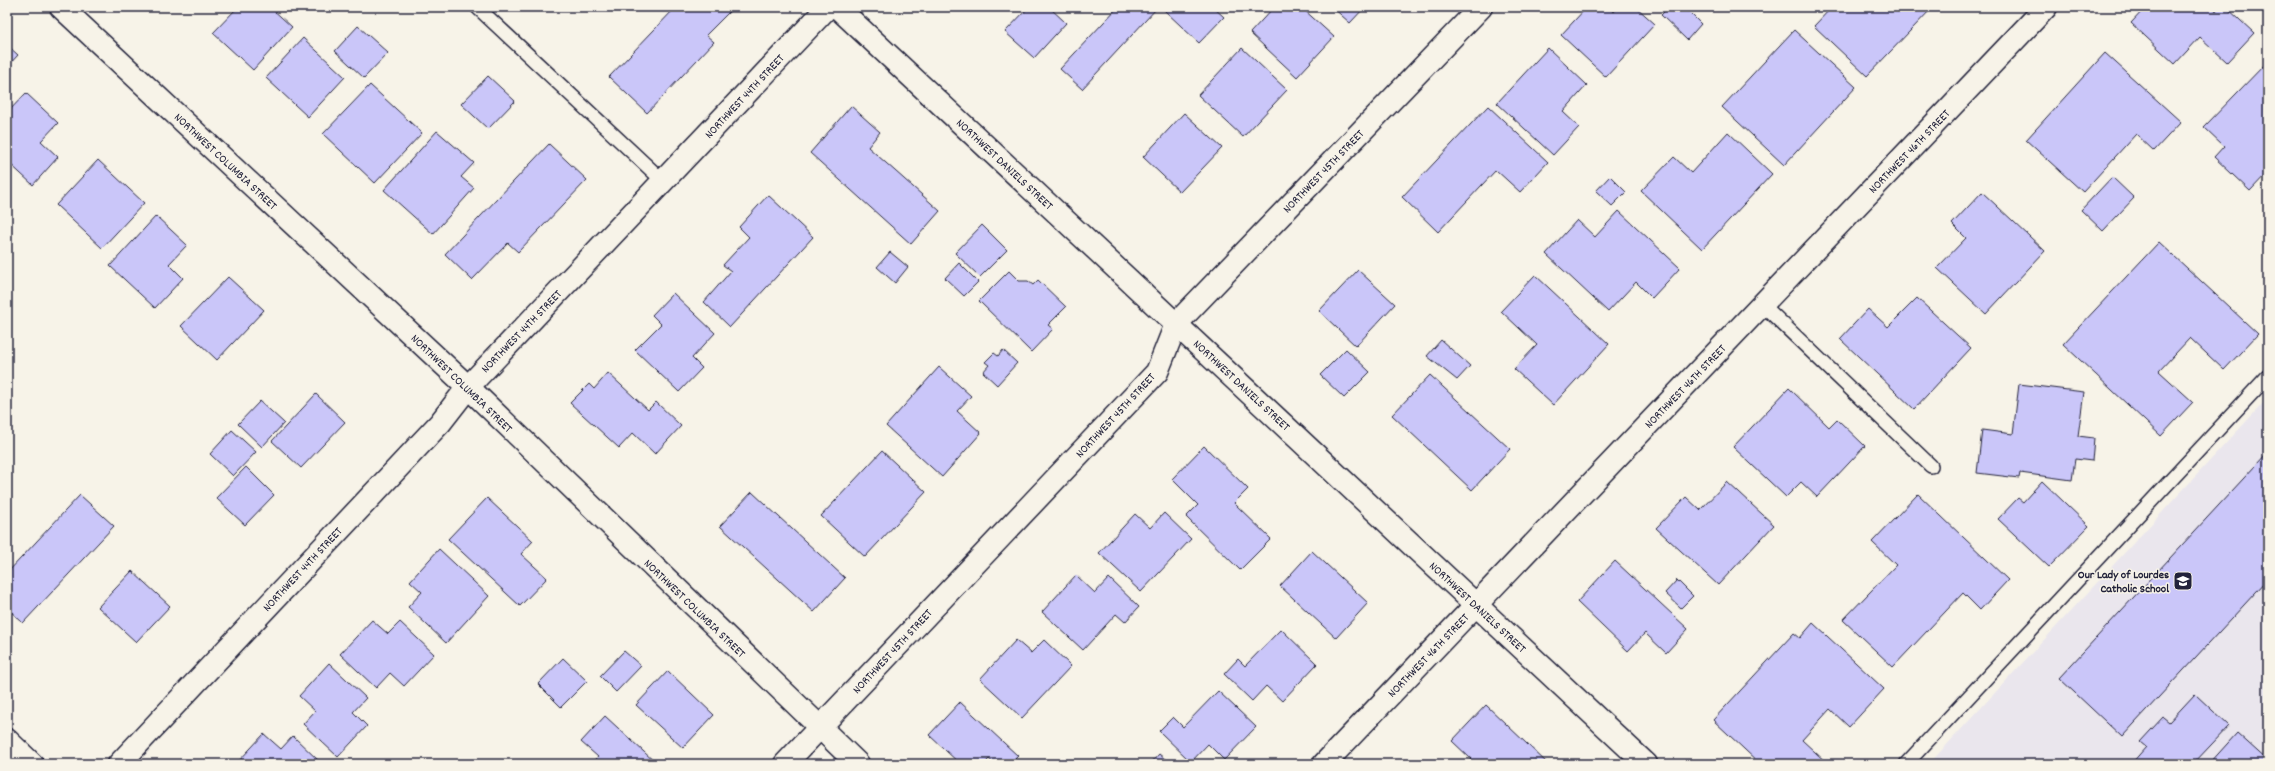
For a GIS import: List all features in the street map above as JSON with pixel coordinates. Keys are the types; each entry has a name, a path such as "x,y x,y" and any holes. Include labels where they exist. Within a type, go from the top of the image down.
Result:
{"street":[{"name":"NORTHWEST COLUMBIA STREET","path":"61,7 468,387 819,728 858,764"},
{"name":"NORTHWEST 44TH STREET","path":"119,764 440,423 468,387 828,7"},
{"name":"NORTHWEST DANIELS STREET","path":"838,7 1646,764"},
{"name":"NORTHWEST 45TH STREET","path":"785,764 1156,372 1176,324 1481,7"},
{"name":"NORTHWEST 46TH STREET","path":"1324,764 2046,7"},
{"path":"7,740 32,764"}],"lane":[{"path":"477,7 663,181"},
{"path":"1762,304 1931,466"},
{"path":"1906,764 2268,376"}],"shaded area":[{"name":"Our Lady of Lourdes Catholic School","path":"2268,398 2268,764 1929,764"}],"building":[{"path":"238,7 270,7 292,27 253,70 213,33"},
{"path":"676,7 734,7 706,35 714,42 647,113 609,77"},
{"path":"1029,7 1049,7 1066,23 1034,58 1005,32"},
{"path":"1118,7 1157,8 1082,89 1060,69"},
{"path":"1167,7 1213,7 1224,17 1199,43 1164,10"},
{"path":"1274,7 1301,7 1334,37 1297,77 1250,33"},
{"path":"1332,7 1365,7 1350,23"},
{"path":"1587,7 1608,7 1613,12 1618,7 1636,7 1655,24 1606,77 1561,35"},
{"path":"1669,7 1684,7 1701,24 1687,40 1661,15"},
{"path":"1832,7 1860,7 1864,10 1867,7 1933,7 1867,76 1814,26"},
{"path":"2146,7 2212,7 2216,11 2219,7 2226,7 2254,33 2227,62 2200,37 2175,64 2131,23"},
{"path":"358,26 388,53 364,78 335,51"},
{"path":"1794,30 1856,87 1784,165 1722,107"},
{"path":"303,38 345,77 308,117 266,78"},
{"path":"7,45 18,55 7,67"},
{"path":"1242,48 1287,90 1243,137 1198,95"},
{"path":"1548,48 1587,85 1563,112 1579,127 1553,155 1497,103"},
{"path":"2105,53 2181,122 2154,151 2136,134 2083,192 2026,140"},
{"path":"2268,61 2268,172 2250,191 2214,157 2224,146 2204,127"},
{"path":"488,76 515,101 488,129 461,104"},
{"path":"370,85 422,133 375,183 323,134"},
{"path":"26,93 58,123 41,141 58,157 33,185 7,161 7,113"},
{"path":"851,106 880,132 868,147 940,211 911,244 810,153"},
{"path":"1488,106 1548,162 1520,192 1496,170 1438,232 1402,197"},
{"path":"1184,113 1222,148 1180,192 1143,157"},
{"path":"437,131 474,163 461,177 474,188 433,234 384,190"},
{"path":"1728,132 1772,174 1702,249 1641,191 1674,157 1691,173"},
{"path":"549,144 587,180 518,252 508,243 472,280 445,254"},
{"path":"98,160 144,203 102,248 56,205"},
{"path":"1610,176 1626,192 1612,206 1596,191"},
{"path":"2112,177 2134,198 2103,231 2081,210"},
{"path":"1982,192 2045,251 1986,314 1937,268 1966,238 1952,224"},
{"path":"768,195 813,237 730,327 704,302 731,271 723,265 749,237 739,227"},
{"path":"1619,211 1680,268 1652,298 1636,282 1608,312 1546,254 1577,220 1595,237"},
{"path":"156,216 187,245 169,264 183,278 155,308 110,266"},
{"path":"982,225 1007,250 980,277 955,253"},
{"path":"2159,242 2258,334 2224,370 2190,338 2159,371 2193,402 2161,436 2063,344"},
{"path":"890,252 908,267 895,283 877,267"},
{"path":"959,263 978,282 964,296 945,278"},
{"path":"1358,270 1395,304 1356,346 1319,311"},
{"path":"1009,271 1019,281 1028,281 1033,285 1038,280 1066,307 1048,325 1053,329 1031,352 979,301"},
{"path":"1535,275 1609,344 1553,405 1514,369 1537,345 1501,311"},
{"path":"228,277 264,310 217,360 181,326"},
{"path":"673,293 715,333 692,358 702,368 679,392 635,350 661,324 652,315"},
{"path":"1917,298 1971,348 1914,409 1840,339 1868,309 1888,327"},
{"path":"1441,340 1470,366 1457,380 1427,356"},
{"path":"1346,349 1370,372 1344,398 1320,375"},
{"path":"1003,350 1017,363 997,385 983,372 989,365 985,362 994,353 998,356"},
{"path":"939,367 971,396 957,411 981,433 942,477 886,426"},
{"path":"608,373 648,410 656,402 681,426 655,454 633,433 619,448 570,403 589,384 594,389"},
{"path":"1430,375 1510,449 1472,490 1392,415"},
{"path":"2019,384 2084,392 2078,436 2094,438 2092,461 2075,459 2072,480 2020,473 2019,478 1977,473 1982,430 2013,434"},
{"path":"1789,388 1829,427 1837,419 1865,446 1817,497 1801,482 1786,497 1733,447"},
{"path":"316,394 345,422 301,468 272,441"},
{"path":"260,401 284,423 262,447 238,424"},
{"path":"232,430 256,452 233,476 210,454"},
{"path":"1204,446 1248,489 1234,503 1271,539 1240,570 1186,517 1198,505 1172,479"},
{"path":"882,451 926,492 865,557 821,516"},
{"path":"2268,452 2268,579 2122,737 2059,678"},
{"path":"246,467 274,495 245,525 216,498"},
{"path":"2042,481 2089,526 2049,567 1998,519 2018,498 2023,502"},
{"path":"1727,482 1774,525 1718,585 1656,528 1686,497 1700,510"},
{"path":"752,492 845,578 814,612 720,526"},
{"path":"1918,494 2008,580 1980,610 1963,593 1893,667 1843,620 1896,565 1872,542"},
{"path":"80,495 114,526 23,623 7,608 7,573"},
{"path":"487,498 533,541 521,554 547,578 520,606 448,539"},
{"path":"1164,513 1191,539 1141,592 1099,553 1135,514 1150,528"},
{"path":"439,549 489,596 446,643 408,607 422,592 410,581"},
{"path":"1312,551 1368,603 1336,638 1280,586"},
{"path":"1615,561 1688,629 1666,653 1645,633 1628,651 1577,602"},
{"path":"132,571 170,606 136,642 98,607"},
{"path":"1076,575 1095,593 1109,578 1139,607 1125,622 1116,614 1083,650 1042,612"},
{"path":"1677,580 1693,596 1681,608 1665,593"},
{"path":"372,620 388,634 400,622 434,654 404,686 390,673 376,688 340,654"},
{"path":"1813,623 1884,689 1849,727 1830,709 1802,740 1828,764 1760,764 1713,720 1794,633 1800,638"},
{"path":"1281,629 1317,664 1282,701 1266,686 1252,701 1224,674 1238,659 1245,666"},
{"path":"1016,640 1031,653 1044,640 1071,666 1022,718 980,679"},
{"path":"624,651 641,666 616,692 600,676"},
{"path":"563,658 587,681 561,707 538,684"},
{"path":"329,663 366,698 353,712 367,726 338,757 303,724 315,711 299,696"},
{"path":"668,671 714,715 683,748 636,705"},
{"path":"1218,691 1256,727 1224,760 1208,744 1191,762 1159,731 1173,717 1183,727"},
{"path":"2195,694 2229,726 2193,764 2131,764 2146,747 2140,742 2163,717 2169,722"},
{"path":"960,702 1018,756 1010,764 995,764 989,759 984,764 960,764 929,735"},
{"path":"1486,705 1548,764 1466,764 1471,759 1452,741"},
{"path":"605,716 657,764 592,764 598,757 581,742"},
{"path":"2237,733 2268,761 2268,764 2209,764"},
{"path":"264,734 281,749 293,736 320,762 318,764 236,764"},
{"path":"1159,754 1171,764 1150,764"}],"place":[{"name":"Our Lady of Lourdes Catholic School","path":"2183,581"}]}
